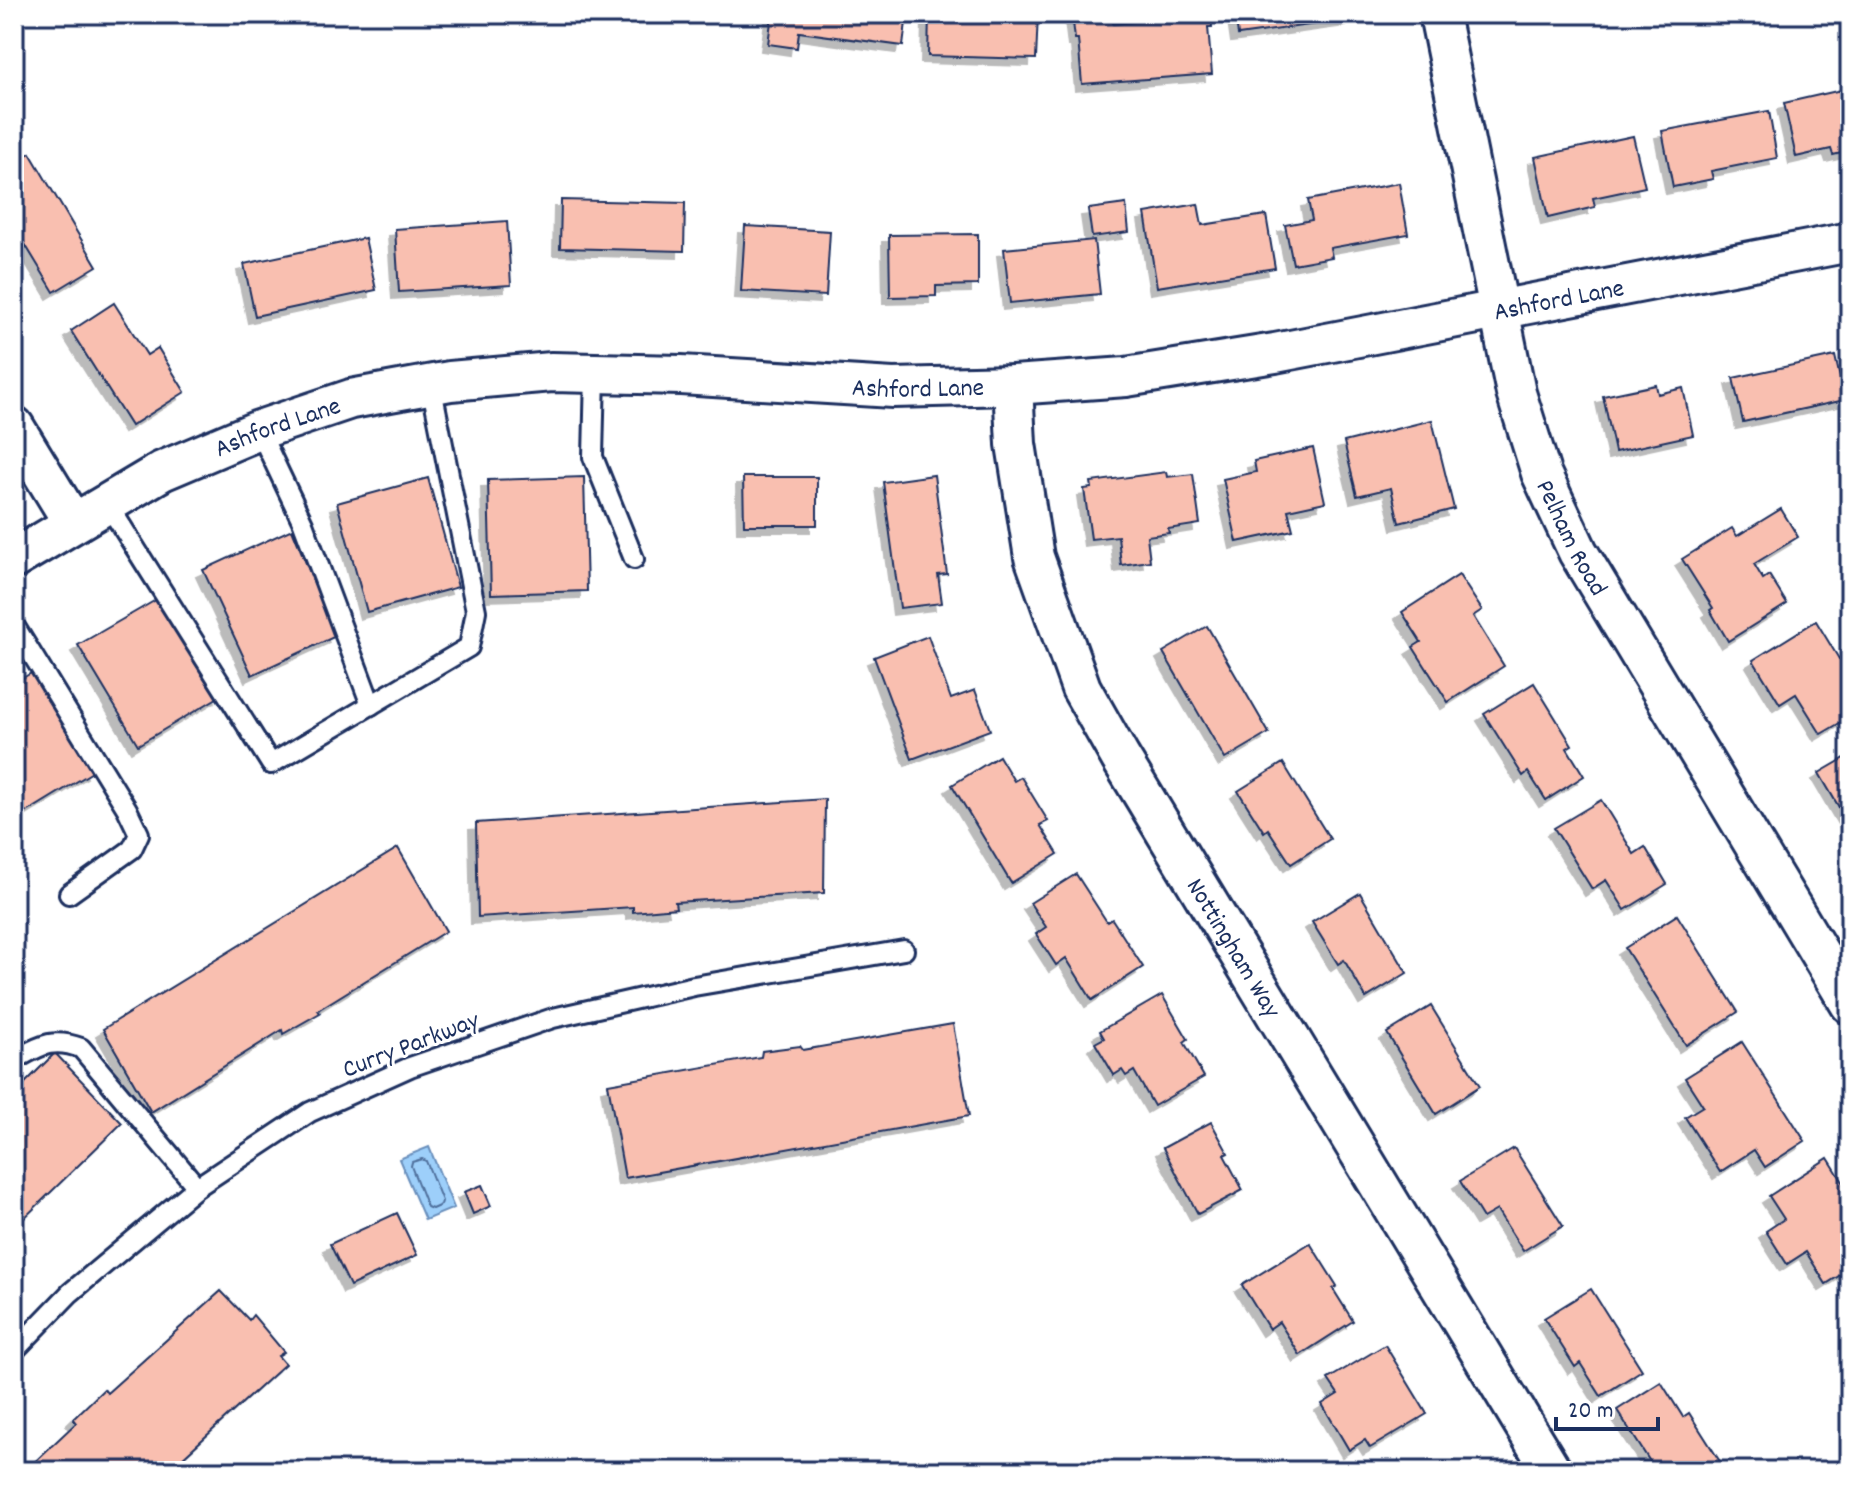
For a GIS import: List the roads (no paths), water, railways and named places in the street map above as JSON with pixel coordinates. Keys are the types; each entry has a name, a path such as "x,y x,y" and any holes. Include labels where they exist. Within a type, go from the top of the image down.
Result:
{"street":[{"name":"Pelham Road","path":"1439,14 1516,393 1541,473 1578,552 1850,1004"},
{"name":"Ashford Lane","path":"14,559 162,471 259,430 351,399 431,384 552,372 681,375 893,388 1013,385 1126,377 1275,353 1850,242"},
{"name":"Nottingham Way","path":"1013,385 1016,444 1034,557 1081,688 1552,1471"},
{"path":"14,426 73,523"}],"lane":[{"path":"595,373 593,457 634,559"},
{"path":"107,503 271,764 469,647 476,611 431,384"},
{"path":"259,430 303,523 371,705"},
{"path":"14,625 139,834 132,849 69,894"},
{"name":"Curry Parkway","path":"14,1351 70,1293 197,1187 310,1112 410,1067 553,1018 694,986 904,950"},
{"path":"14,1060 50,1043 65,1042 81,1048 197,1187"}],"water":[{"path":"429,1147 454,1208 425,1220 399,1159"}]}
